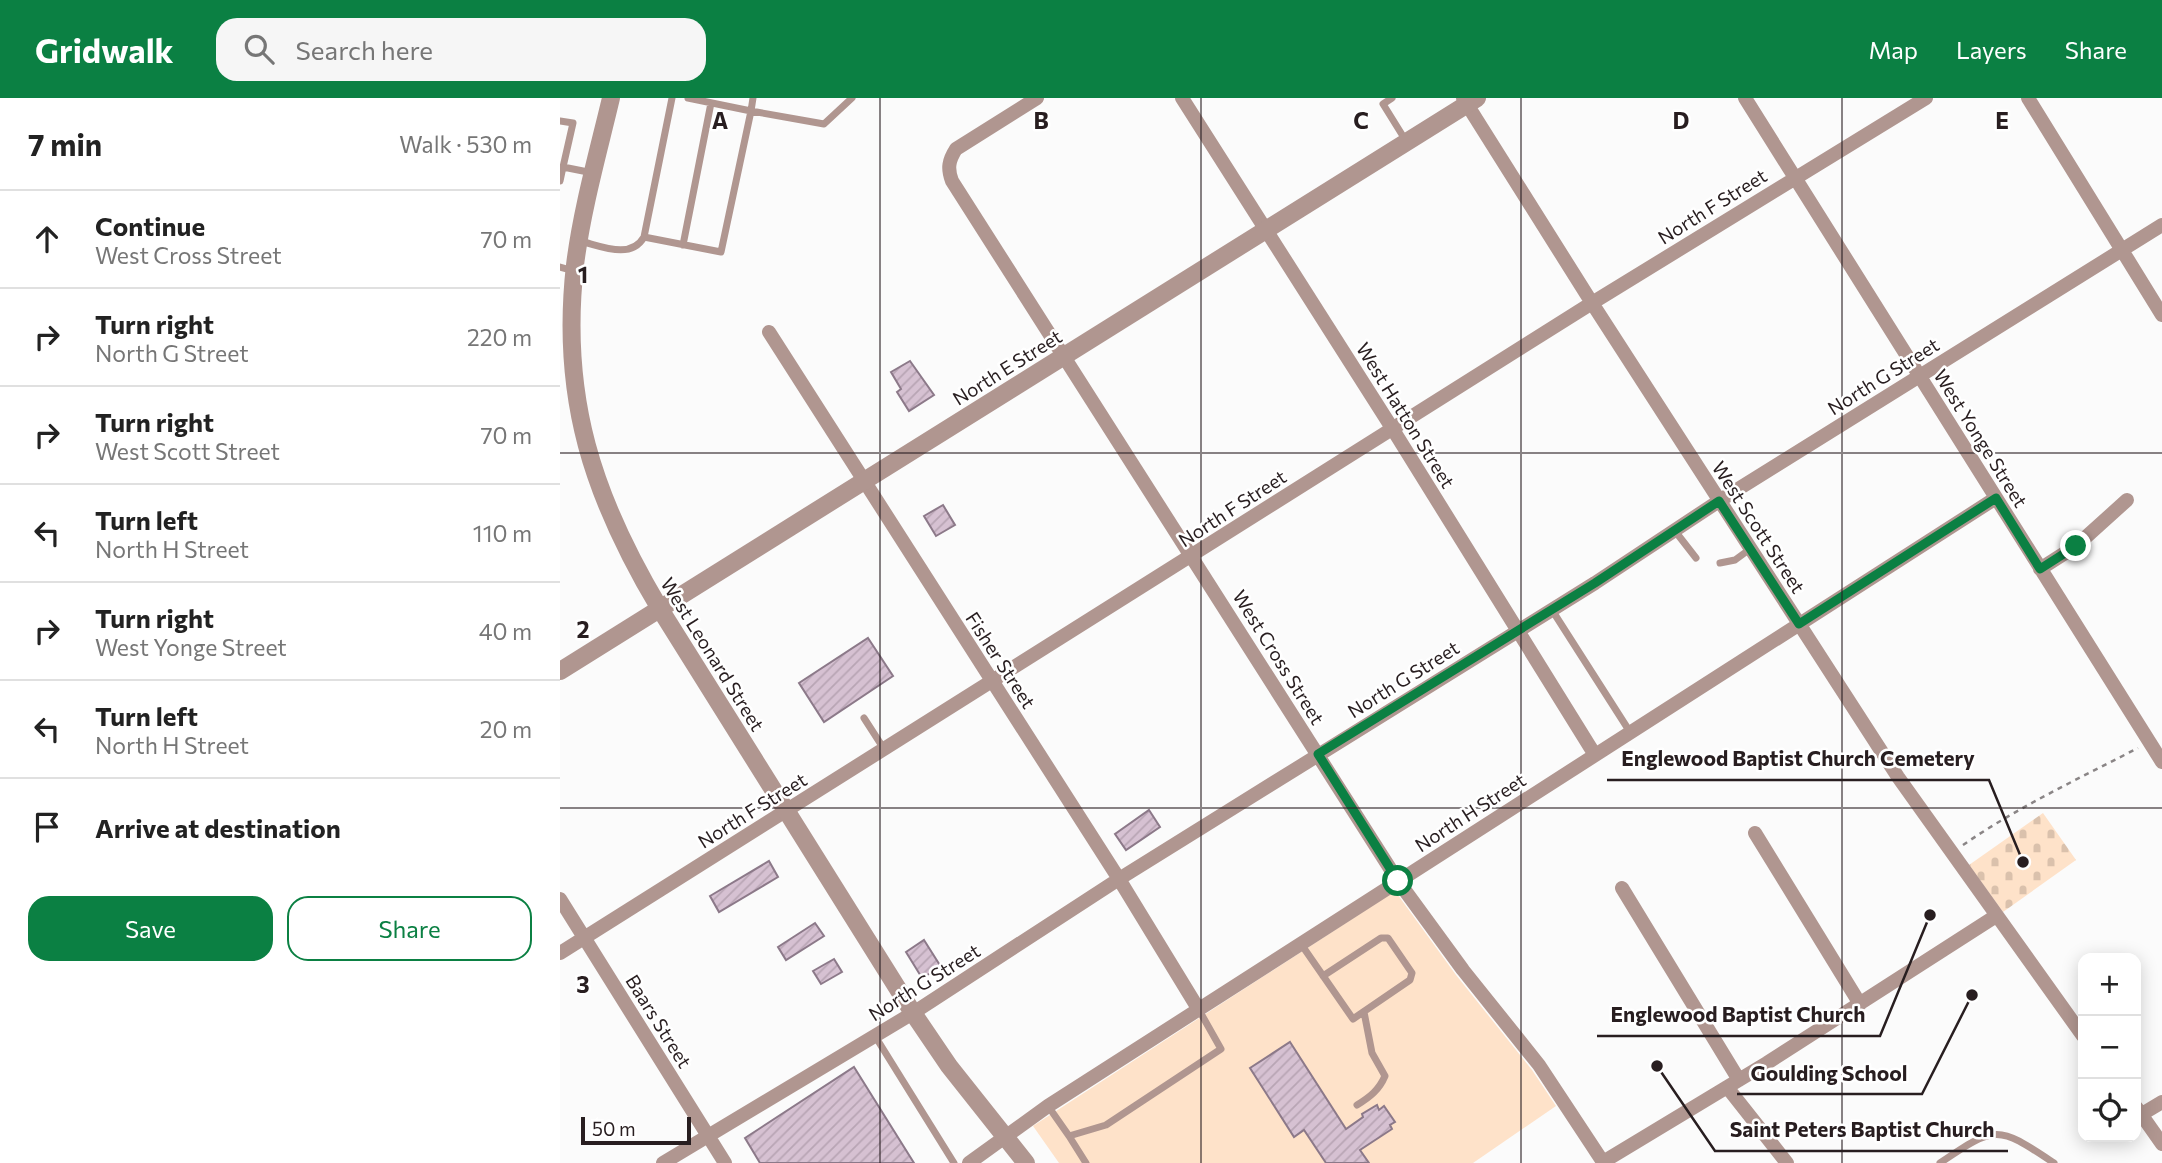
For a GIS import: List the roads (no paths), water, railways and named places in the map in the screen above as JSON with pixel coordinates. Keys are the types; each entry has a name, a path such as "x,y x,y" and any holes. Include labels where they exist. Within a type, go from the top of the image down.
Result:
{"street":[{"name":"West Leonard Street","path":"611,98 579,241 567,269 572,302 566,353 580,422 602,498 623,545 660,609 913,1013 949,1066 1026,1163"},
{"name":"West Cross Street","path":"1037,98 956,149 948,167 952,181 1398,881 1463,970 1539,1065 1603,1162"},
{"name":"West Hatton Street","path":"1182,98 1392,428 1595,755"},
{"name":"West Yonge Street","path":"1745,98 2162,762"},
{"name":"North F Street","path":"560,953 1392,428 1794,177 1926,98"},
{"path":"2028,98 2162,315"},
{"name":"North E Street","path":"560,671 1266,230 1469,100"},
{"name":"West Scott Street","path":"1469,100 1592,303 1898,777 2078,1029"},
{"name":"North G Street","path":"663,1163 913,1013 1119,879 1552,610 1719,501 2162,225"},
{"name":"Fisher Street","path":"769,332 1119,879 1199,1010"},
{"name":"North H Street","path":"969,1163 1048,1106 1996,498"},
{"path":"2040,569 2076,546 2127,500"},
{"path":"1755,833 1860,1004"},
{"path":"1622,888 1733,1083 1787,1163"},
{"name":"Baars Street","path":"560,899 725,1163"},
{"path":"1603,1162 1860,1004 1996,916"},
{"path":"2141,1110 2162,1102"},
{"path":"2141,1114 2162,1144"}],"lane":[{"path":"579,241 619,250 633,250 639,246 644,237 672,98"},
{"path":"688,98 824,124 852,98"},
{"path":"644,237 722,252 753,98"},
{"path":"1392,98 1383,104 1406,142"},
{"path":"683,245 711,103"},
{"path":"560,121 573,123 560,181"},
{"path":"563,167 594,173"},
{"path":"1675,531 1696,558"},
{"path":"1720,563 1735,560 1750,549"},
{"path":"1552,610 1630,732"},
{"path":"864,718 884,750"},
{"path":"1301,944 1323,976 1353,1019 1410,980 1412,973 1388,939 1381,938 1323,976"},
{"path":"1069,1136 1106,1125 1221,1049 1199,1010"},
{"path":"1357,1105 1371,1097 1385,1076 1372,1053 1364,1012"},
{"path":"875,1036 954,1163"},
{"path":"1048,1106 1086,1163"},
{"path":"1940,1163 1970,1142 1993,1134 2008,1134 2054,1163"}],"place":[{"name":"Englewood Baptist Church Cemetery","path":"2023,862"},
{"name":"Englewood Baptist Church","path":"1930,915"},
{"name":"Goulding School","path":"1972,995"},
{"name":"Saint Peters Baptist Church","path":"1657,1066"}]}
